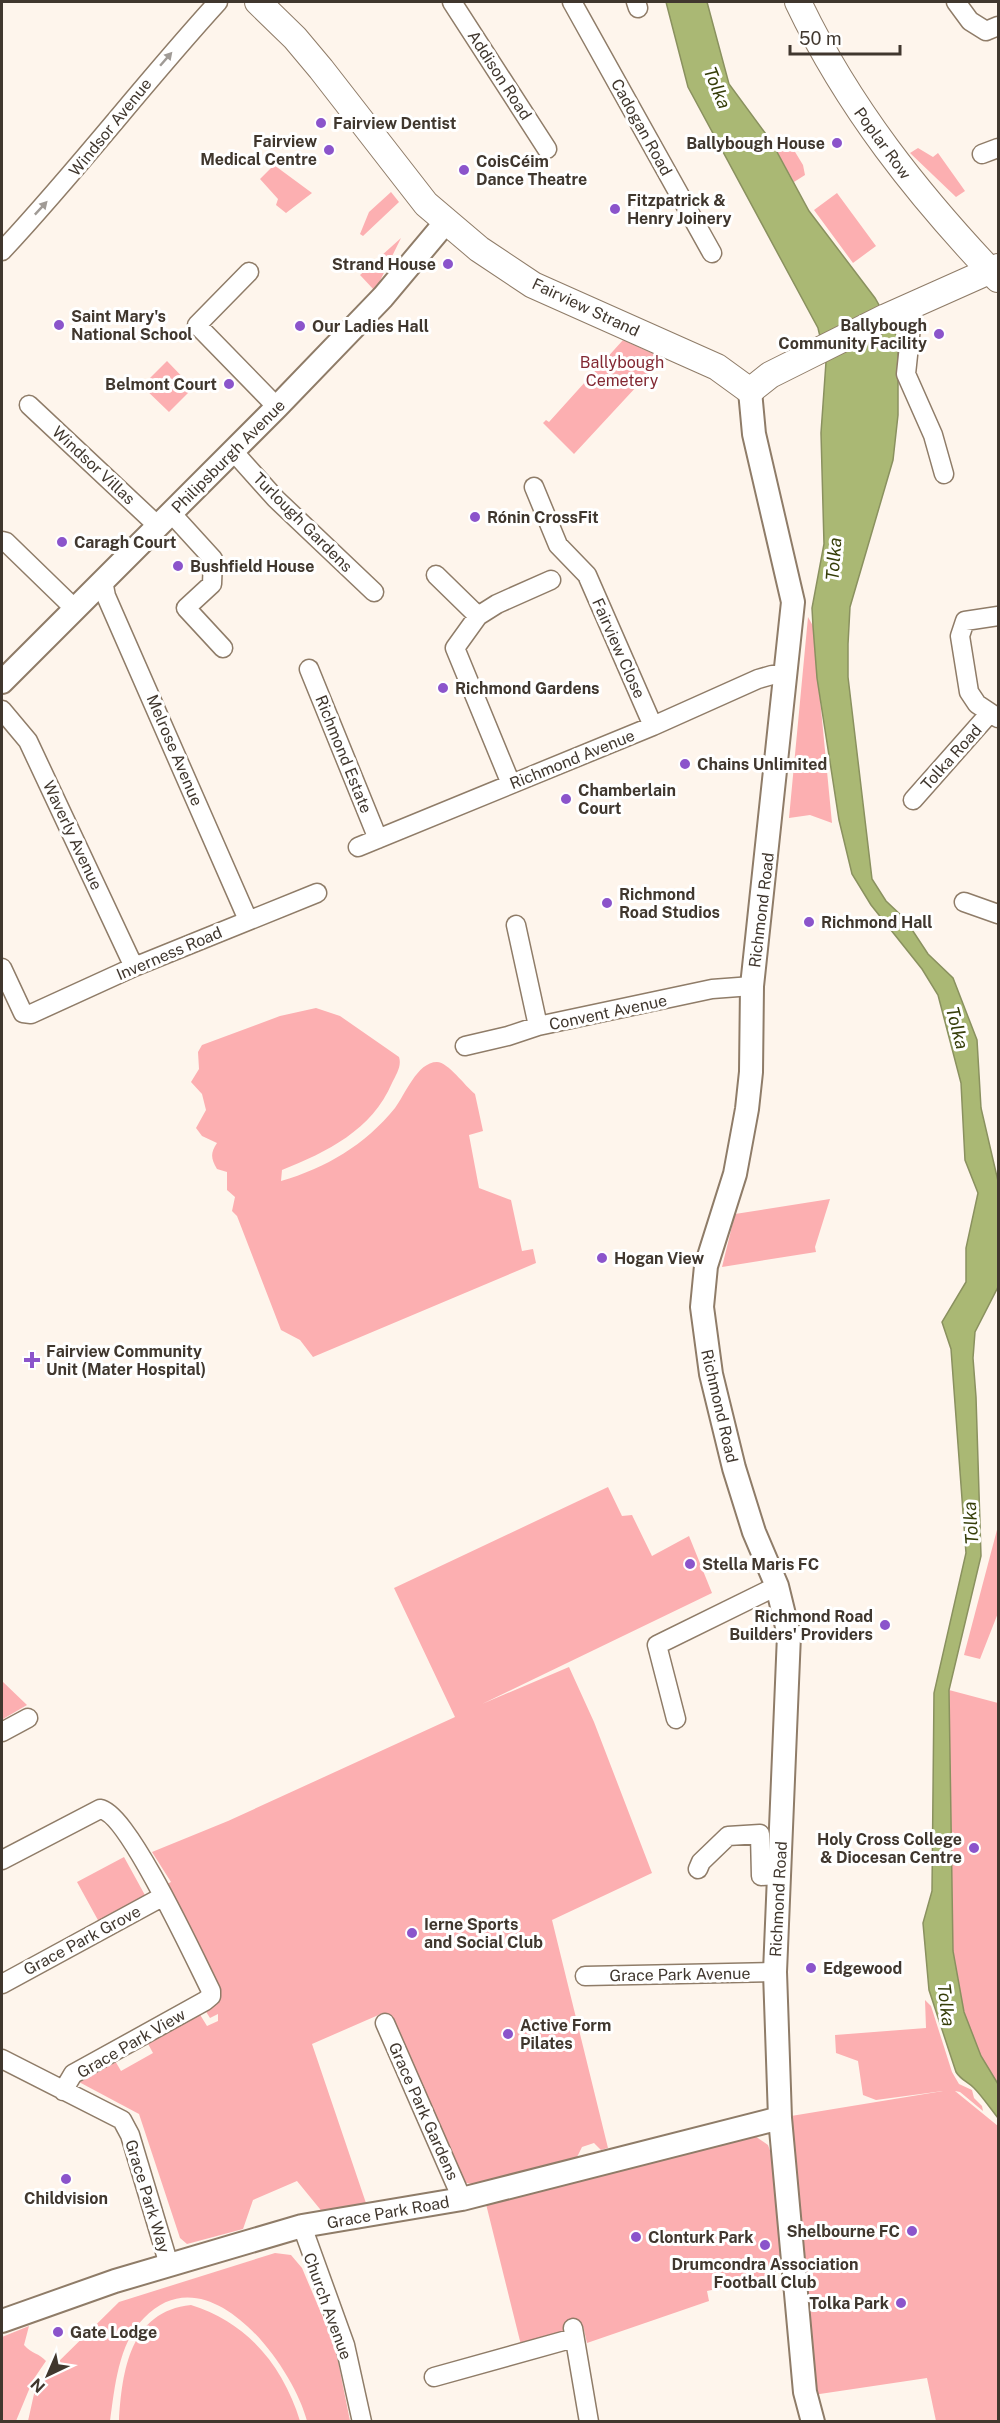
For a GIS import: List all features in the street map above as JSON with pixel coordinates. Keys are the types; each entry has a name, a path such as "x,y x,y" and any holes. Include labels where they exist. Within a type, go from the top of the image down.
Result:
{"main road":[{"name":"Fairview Strand","path":"258,2 295,38 426,204 445,223 533,285 717,366 750,391"},
{"name":"Poplar Row","path":"798,2 846,91 877,137 909,180 996,272"},
{"path":"750,391 770,375 895,313 996,272"}],"street":[{"name":"Windsor Avenue","path":"2,251 78,169 135,94 218,2"},
{"name":"Addison Road","path":"452,2 547,149"},
{"name":"Cadogan Road","path":"572,2 712,253"},
{"path":"956,2 979,29 986,31 999,26"},
{"name":"Philipsburgh Avenue","path":"2,682 277,407 383,297 445,223"},
{"path":"249,272 197,325 277,407"},
{"path":"895,313 911,327 906,374 933,435 944,474"},
{"name":"Richmond Road","path":"750,391 754,434 793,602 752,986 751,1072 744,1130 730,1191 706,1266 702,1307 711,1374 734,1468 754,1532 777,1586 789,1635 775,1972 780,2118 805,2392 813,2421"},
{"name":"Windsor Villas","path":"29,405 213,559 212,584 186,608 223,648"},
{"name":"Turlough Gardens","path":"233,451 276,499 374,592"},
{"name":"Fairview Close","path":"534,487 558,545 584,570 653,726"},
{"path":"2,541 6,542 75,609"},
{"path":"436,575 478,616"},
{"path":"511,784 455,648 478,616 497,604 551,580"},
{"name":"Melrose Avenue","path":"103,581 106,596 248,920"},
{"name":"Tolka Road","path":"913,800 994,716 969,692 960,636 965,621 999,616"},
{"name":"Richmond Estate","path":"309,669 378,839"},
{"name":"Richmond Avenue","path":"358,847 653,726 758,679 774,674 787,675"},
{"name":"Waverly Avenue","path":"2,710 28,741 134,967"},
{"name":"Inverness Road","path":"2,968 23,1013 31,1014 134,967 317,893"},
{"path":"964,903 999,914"},
{"path":"516,925 538,1026"},
{"name":"Convent Avenue","path":"465,1046 538,1026 712,989 752,986"},
{"path":"676,1719 657,1645 777,1586"},
{"path":"2,1732 28,1718"},
{"path":"2,1860 100,1809 108,1812 135,1845 162,1897"},
{"path":"698,1869 701,1862 728,1836 760,1834 761,1876 778,1875"},
{"name":"Grace Park Grove","path":"2,1984 162,1897"},
{"name":"Grace Park View","path":"63,2091 72,2074 211,1996 211,1991 162,1897"},
{"name":"Grace Park Avenue","path":"585,1976 775,1972"},
{"name":"Grace Park Gardens","path":"385,2023 462,2199"},
{"name":"Grace Park Way","path":"2,2059 122,2120 126,2125 169,2265"},
{"name":"Grace Park Road","path":"2,2321 98,2287 302,2226 462,2199 780,2118"},
{"name":"Church Avenue","path":"302,2226 345,2345 362,2421"},
{"path":"434,2377 574,2333 589,2421"}],"green space":[{"path":"786,137 803,165 805,175 794,182 771,141"},
{"path":"918,148 933,157 938,153 965,191 956,197 910,153"},
{"path":"274,165 312,193 286,213 276,205 278,199 260,179"},
{"path":"391,192 399,202 363,236 360,234 369,212"},
{"path":"837,193 876,246 853,263 814,210"},
{"path":"401,238 375,291 360,275"},
{"name":"Ballybough Cemetery","path":"623,340 663,358 574,454 543,423 546,420 549,422"},
{"path":"167,361 193,388 169,412 142,386"},
{"path":"808,617 813,626 832,823 810,815 789,818"},
{"path":"316,1008 340,1016 399,1057 399,1067 373,1114 331,1147 282,1170 281,1181 329,1162 358,1144 395,1108 423,1067 430,1063 441,1063 475,1094 483,1131 469,1135 479,1188 511,1200 522,1251 533,1249 536,1263 313,1357 300,1340 281,1330 237,1216 232,1211 235,1197 227,1190 227,1172 217,1169 213,1162 212,1153 217,1143 202,1136 196,1128 206,1110 202,1094 191,1082 199,1069 198,1052 202,1045 280,1016"},
{"path":"830,1199 815,1247 816,1252 722,1267 735,1214"},
{"path":"608,1487 622,1516 632,1515 652,1556 689,1536 712,1593 482,1704 569,1667 594,1722 652,1873 552,1920 608,2148 601,2150 594,2143 582,2147 577,2157 472,2184 460,2182 383,2013 312,2044 368,2209 324,2214 297,2181 253,2200 243,2229 187,2244 180,2238 139,2114 79,2082 83,2075 114,2059 121,2071 153,2053 147,2042 199,2013 207,2026 218,2021 218,2014 210,2018 205,2010 213,2005 163,1886 171,1882 152,1852 228,1821 455,1717 394,1588"},
{"path":"998,1526 998,1613 980,1659 964,1655"},
{"path":"2,1681 27,1705 3,1719 2,1724"},
{"name":"Holy Cross College & Diocesan Centre","path":"949,1690 998,1703 998,2084 981,2056 964,2012 953,1951"},
{"path":"124,1857 146,1897 99,1922 77,1882"},
{"name":"Tolka Park","path":"925,2000 931,2006 952,2072 959,2084 972,2090 974,2098 982,2106 983,2111 960,2092 955,2091 998,2126 998,2421 936,2421 927,2378 813,2395 785,2117 943,2091 876,2100 863,2095 858,2061 836,2053 835,2035 926,2028"},
{"name":"Clonturk Park","path":"755,2136 768,2145 774,2162 781,2271 776,2271 759,2280 707,2291 709,2301 587,2343 583,2326 521,2345 486,2204"},
{"path":"275,2253 291,2255 302,2268 335,2346 350,2421 307,2421 298,2397 284,2371 266,2346 244,2323 220,2306 194,2298 169,2301 144,2318 135,2328 119,2366 110,2421 28,2421 34,2394 49,2371 119,2302"},
{"path":"191,2305 229,2323 260,2349 284,2382 300,2421 119,2421 127,2364 133,2346 142,2331 154,2319 171,2310"},
{"path":"29,2326 24,2345 46,2361 33,2380 16,2421 2,2421 2,2337"}],"water":[{"name":"Tolka","path":"666,2 707,2 729,84 771,141 809,211 875,298 898,339 898,415 893,460 850,607 848,677 872,879 886,901 905,919 928,954 953,978 977,1040 981,1108 998,1181 998,1287 975,1332 973,1358 981,1556 949,1690 953,1951 964,2012 981,2056 998,2084 998,2118 977,2091 956,2072 929,1990 923,1923 932,1891 934,1693 966,1553 951,1349 942,1322 966,1282 966,1248 978,1193 965,1160 961,1083 938,995 922,969 871,905 852,874 839,820 817,678 812,608 824,544 821,433 826,362 818,328 688,87"}],"place":[{"name":"Fairview Dentist","path":"321,123"},
{"name":"Ballybough House","path":"837,143"},
{"name":"Fairview Medical Centre","path":"329,150"},
{"name":"CoisCéim Dance Theatre","path":"464,170"},
{"name":"Fitzpatrick & Henry Joinery","path":"615,209"},
{"name":"Strand House","path":"448,264"},
{"name":"Saint Mary's National School","path":"59,325"},
{"name":"Our Ladies Hall","path":"300,326"},
{"name":"Ballybough Community Facility","path":"939,334"},
{"name":"Belmont Court","path":"229,384"},
{"name":"Rónin CrossFit","path":"475,517"},
{"name":"Caragh Court","path":"62,542"},
{"name":"Bushfield House","path":"178,566"},
{"name":"Richmond Gardens","path":"443,688"},
{"name":"Chains Unlimited","path":"685,764"},
{"name":"Chamberlain Court","path":"566,799"},
{"name":"Richmond Road Studios","path":"607,903"},
{"name":"Richmond Hall","path":"809,922"},
{"name":"Hogan View","path":"602,1258"},
{"name":"Fairview Community Unit (Mater Hospital)","path":"32,1360"},
{"name":"Stella Maris FC","path":"690,1564"},
{"name":"Richmond Road Builders' Providers","path":"885,1625"},
{"name":"Holy Cross College & Diocesan Centre","path":"974,1848"},
{"name":"Ierne Sports and Social Club","path":"412,1933"},
{"name":"Edgewood","path":"811,1968"},
{"name":"Active Form Pilates","path":"508,2034"},
{"name":"Childvision","path":"66,2179"},
{"name":"Shelbourne FC","path":"912,2231"},
{"name":"Clonturk Park","path":"636,2237"},
{"name":"Drumcondra Association Football Club","path":"765,2245"},
{"name":"Tolka Park","path":"901,2303"},
{"name":"Gate Lodge","path":"58,2332"}]}
